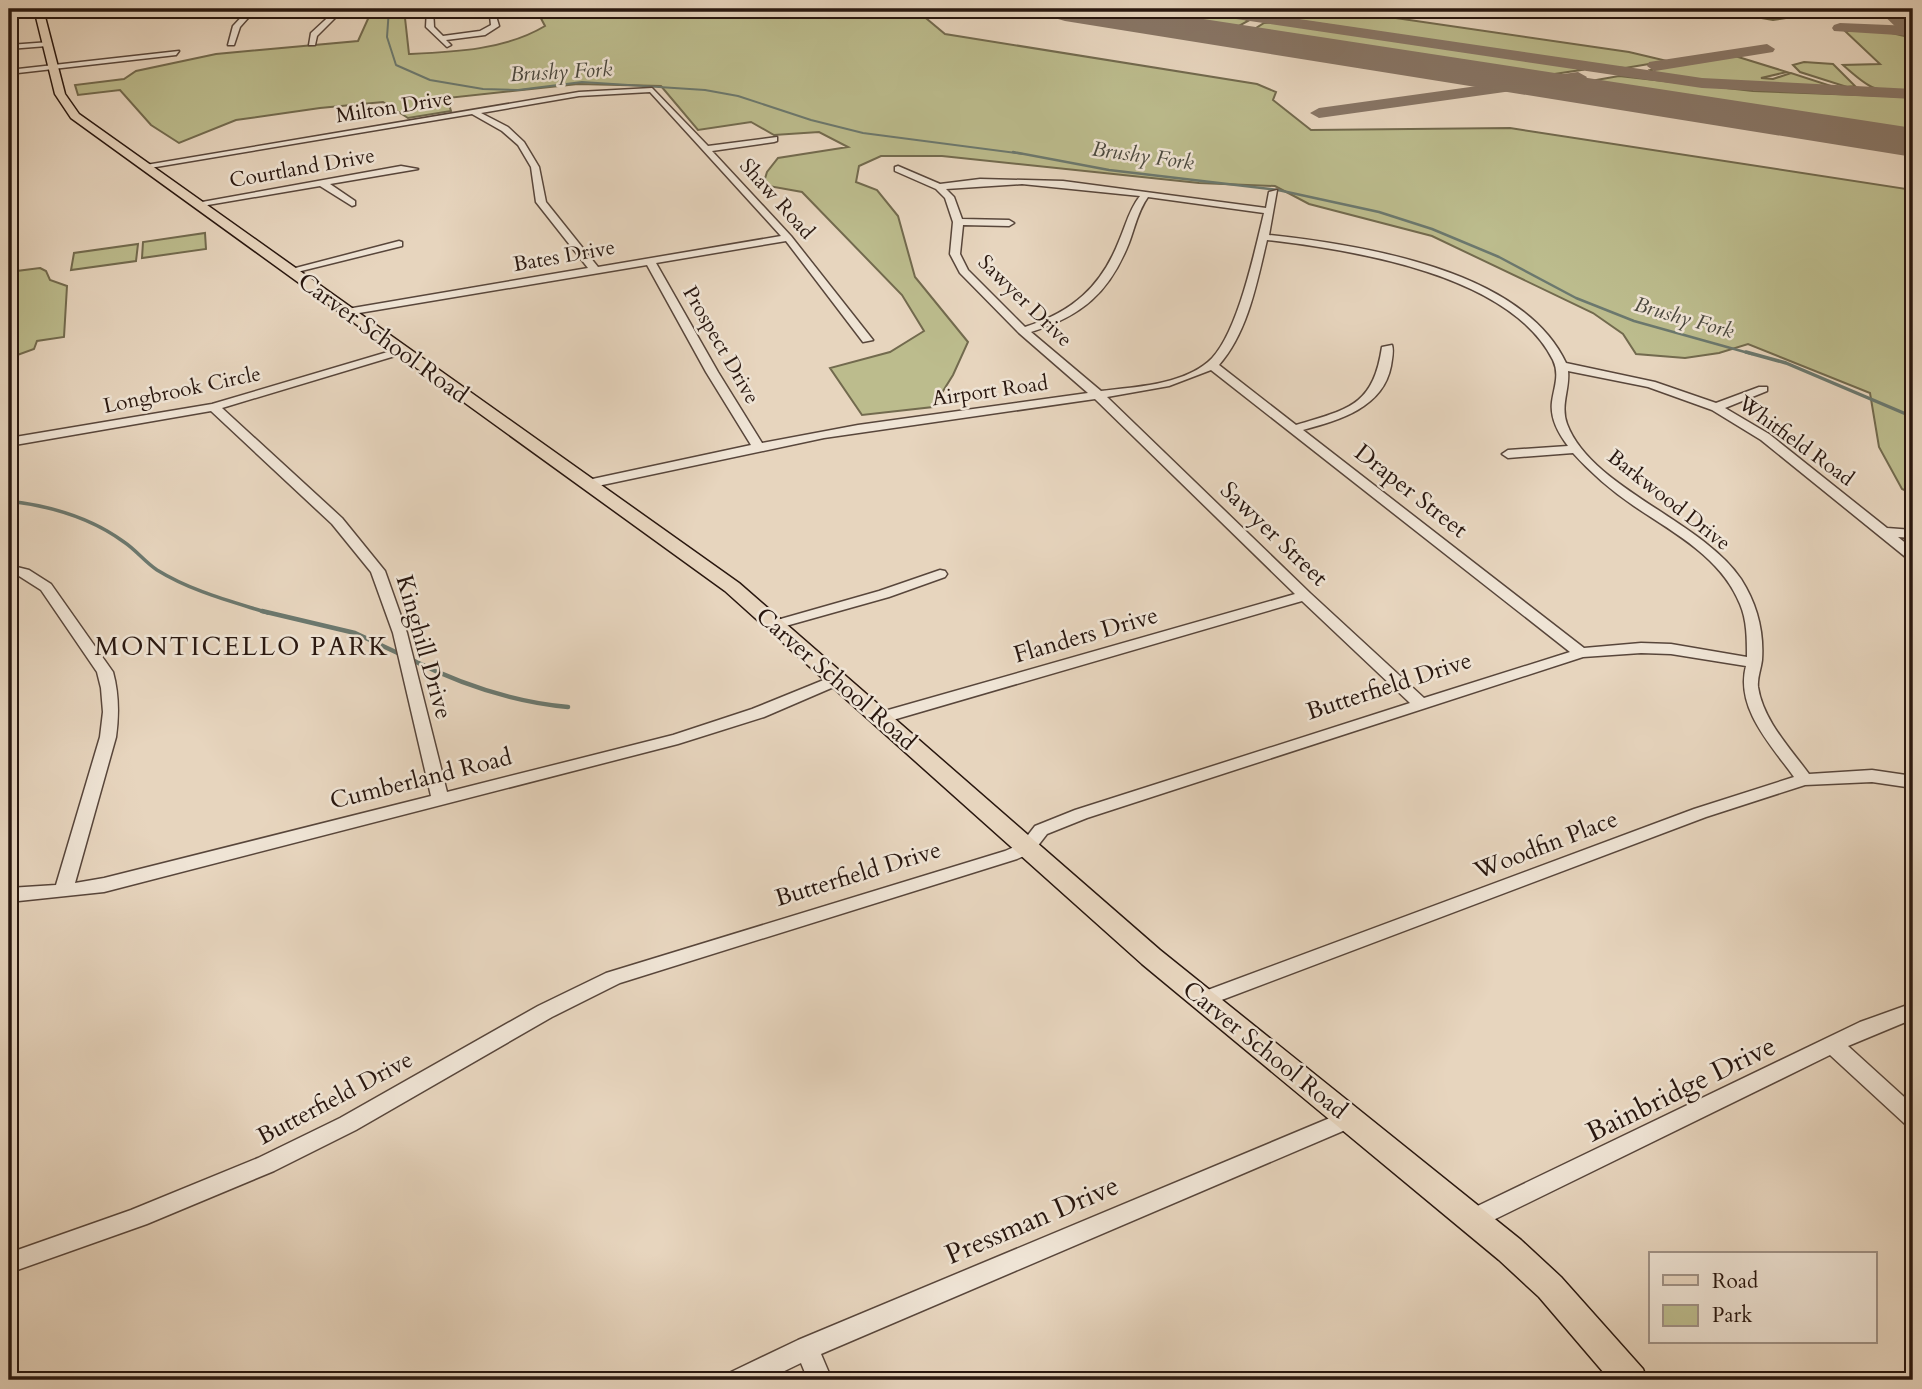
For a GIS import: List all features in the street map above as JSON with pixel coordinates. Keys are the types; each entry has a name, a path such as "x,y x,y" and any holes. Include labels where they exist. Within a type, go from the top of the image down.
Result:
{"main road":[{"name":"Carver School Road","path":"38,9 64,103 75,117 588,485 696,558 1204,999 1473,1219 1550,1287 1631,1380"}],"street":[{"path":"215,9 229,9"},
{"path":"231,43 237,26 253,9"},
{"path":"312,43 314,34 341,9"},
{"path":"430,9 430,27 451,48"},
{"path":"440,39 486,32 495,26 493,16"},
{"path":"9,47 47,44"},
{"path":"9,72 176,53"},
{"name":"Milton Drive","path":"144,166 579,94 652,90"},
{"name":"Shaw Road","path":"652,90 788,238 867,340"},
{"path":"474,112 505,130 520,144 535,167 541,202 595,270"},
{"path":"705,149 774,139"},
{"name":"Courtland Drive","path":"196,204 401,169 415,169"},
{"path":"898,169 939,187 1016,182 1147,193 1192,202 1269,211"},
{"path":"321,183 352,203"},
{"name":"Sawyer Drive","path":"939,187 949,197 958,222 954,245 958,261 975,284 1023,331 1098,395"},
{"path":"1212,365 1231,340 1264,237 1274,192"},
{"path":"1023,331 1060,319 1092,298 1121,250 1132,212 1147,193"},
{"path":"958,222 1009,223"},
{"path":"1264,237 1325,243 1376,254 1472,286 1502,303 1531,325 1550,346 1560,366"},
{"name":"Bates Drive","path":"347,312 788,238"},
{"path":"289,271 399,244"},
{"name":"Prospect Drive","path":"650,261 712,372 759,447"},
{"path":"1295,429 1347,411 1369,397 1382,379 1388,347"},
{"name":"Longbrook Circle","path":"9,442 214,407 401,351"},
{"name":"Airport Road","path":"588,485 759,447 856,429 1098,395 1174,381 1212,365"},
{"name":"Draper Street","path":"1212,365 1581,653"},
{"name":"Whitfield Road","path":"1560,366 1651,384 1716,407 1765,437 1913,556"},
{"name":"Barkwood Drive","path":"1560,366 1563,380 1559,413 1576,449 1617,487 1691,540 1727,571 1746,602 1751,617 1754,663 1750,684 1760,713 1804,780"},
{"path":"1716,407 1763,389"},
{"name":"Sawyer Street","path":"1098,395 1305,596 1420,703"},
{"name":"Kinghill Drive","path":"214,407 337,521 379,571 400,633 440,799"},
{"path":"1508,454 1576,449"},
{"path":"1885,532 1913,534"},
{"path":"9,569 24,573 46,587 105,672 110,688 112,702 108,737 62,891"},
{"path":"775,625 884,594 940,574"},
{"name":"Flanders Drive","path":"880,718 1305,596"},
{"name":"Butterfield Drive","path":"9,1263 185,1199 273,1162 349,1124 566,998 613,978 1027,848 1041,830 1081,814 1581,653 1641,648 1671,649 1754,663"},
{"name":"Cumberland Road","path":"9,895 62,891 165,870 719,727 837,680"},
{"name":"Woodfin Place","path":"1204,999 1700,813 1804,780 1872,776 1913,782"},
{"name":"Bainbridge Drive","path":"1473,1219 1867,1028 1913,1011"},
{"path":"1834,1046 1913,1118"},
{"name":"Pressman Drive","path":"740,1380 807,1348 1349,1118"},
{"path":"807,1348 820,1380"}],"green space":[{"path":"404,9 409,54 461,51 496,45 530,34 545,26 536,9 915,9 945,34 1257,84 1276,92 1273,100 1311,130 1510,128 1913,190 1913,494 1902,489 1879,447 1870,393 1748,344 1719,353 1685,358 1636,354 1623,334 1593,313 1432,236 1309,204 1275,186 1199,183 942,156 881,156 859,166 856,182 877,190 898,216 915,277 968,342 953,375 933,407 862,415 830,368 890,352 924,331 902,295 802,192 763,185 767,172 778,158 848,147 819,132 774,135 751,122 698,130 661,86 578,84 447,98 451,111 408,118 383,102 236,120 179,143 151,125 120,90 78,95 75,85 124,79 136,71 216,54 358,41 372,10"},
{"path":"1104,9 1191,9 1242,17 1248,21 1237,27 1223,27"},
{"path":"1222,9 1334,9 1629,52 1667,61 1625,68 1610,67"},
{"path":"1709,9 1823,9 1825,12 1773,20"},
{"path":"1279,22 1581,70 1541,76 1527,75 1253,30 1264,23"},
{"path":"1845,31 1883,31 1913,38 1913,92 1874,88 1843,65 1880,64"},
{"path":"1735,56 1787,72 1761,78 1773,79 1791,73 1837,88 1770,88 1710,83 1683,80 1650,70"},
{"path":"1804,62 1833,64 1855,86 1847,87 1800,72 1793,65"},
{"path":"1619,76 1753,91 1913,97 1913,135 1585,82"},
{"path":"205,233 206,249 142,258 143,242"},
{"path":"138,244 136,261 71,270 74,253"},
{"path":"40,268 46,271 50,280 67,286 64,337 37,341 34,349 9,358 9,272"}],"waterway":[{"name":"Brushy Fork","path":"389,9 387,37 396,65 430,80 483,89 518,90 582,82 705,90 738,96 811,120 863,133 1023,154"},
{"name":"Brushy Fork","path":"1013,152 1109,170 1278,190 1379,212 1432,229 1499,257 1576,298 1634,321 1752,354"},
{"name":"Brushy Fork","path":"1746,352 1786,363 1913,417"},
{"path":"9,501 40,506 84,519 111,533 153,567 183,584 268,613"},
{"path":"262,611 355,633 402,655"},
{"path":"410,659 487,690 527,701 568,707"}],"taxiway":[{"path":"1202,9 1702,83 1913,94"},
{"path":"1840,28 1913,31"},
{"path":"1655,66 1767,49"},
{"path":"1319,113 1578,77"}],"runway":[{"path":"1065,9 1913,143"},
{"path":"1896,9 1913,22"}],"district":[{"name":"MONTICELLO PARK","path":"242,646"}]}
